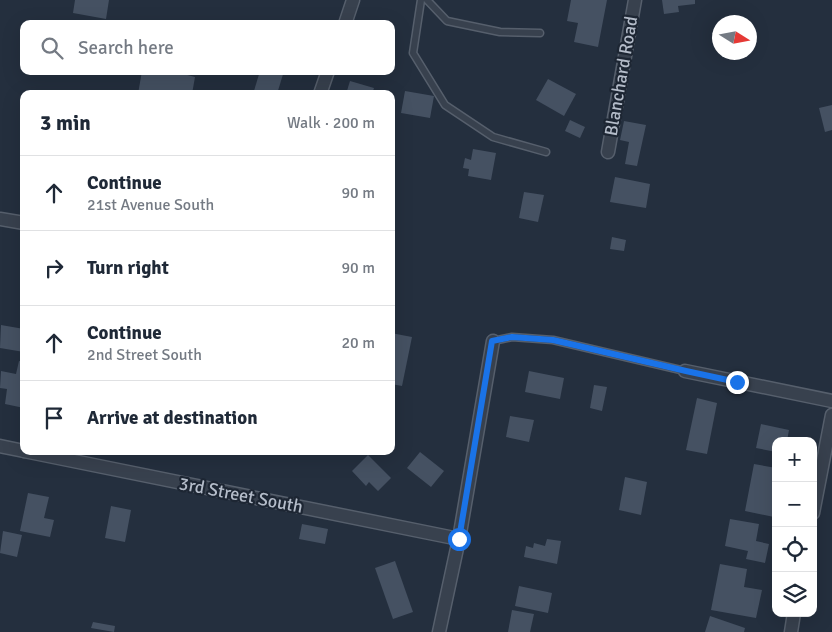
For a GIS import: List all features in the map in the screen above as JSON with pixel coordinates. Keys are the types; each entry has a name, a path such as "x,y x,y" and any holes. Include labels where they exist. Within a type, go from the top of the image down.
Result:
{"street":[{"path":"346,20 354,0"},
{"name":"Blanchard Road","path":"608,152 635,0"},
{"path":"321,90 327,75"},
{"path":"0,219 20,223"},
{"path":"439,632 459,539 492,341"},
{"path":"686,371 832,401"},
{"path":"817,493 832,415"},
{"name":"3rd Street South","path":"0,446 20,450"},
{"name":"3rd Street South","path":"44,455 459,539"},
{"path":"791,632 793,617"}],"lane":[{"path":"421,0 413,54 445,105 493,137 546,152"},
{"path":"427,0 447,21 500,32 540,33"},
{"path":"492,341 512,337 553,340 686,371"}],"building":[{"path":"75,0 109,0 106,19 73,13"},
{"path":"571,0 607,0 598,47 574,42 578,23 567,21"},
{"path":"662,0 695,0 695,4 678,6 679,12 664,14"},
{"path":"141,75 187,75 195,77 193,90 139,90"},
{"path":"259,75 283,75 278,90 254,90"},
{"path":"548,79 576,94 564,116 536,100"},
{"path":"350,81 374,88 373,90 347,90"},
{"path":"405,91 434,96 430,118 401,113"},
{"path":"832,105 832,130 825,132 819,108"},
{"path":"570,120 585,127 580,138 565,131"},
{"path":"624,121 646,125 637,166 625,164 629,142 620,140"},
{"path":"473,149 496,153 491,180 468,176 469,169 463,168 465,158 471,160"},
{"path":"615,177 650,184 646,208 610,202"},
{"path":"524,192 544,195 538,222 519,218"},
{"path":"612,237 626,240 624,251 610,249"},
{"path":"1,325 20,328 20,351 0,348"},
{"path":"395,334 412,337 402,386 395,385"},
{"path":"20,361 20,407 5,404 7,389 0,388 1,371 16,374"},
{"path":"529,371 564,378 560,399 525,392"},
{"path":"594,385 607,387 602,411 590,408"},
{"path":"697,398 717,403 707,454 686,450"},
{"path":"510,416 534,420 529,442 506,437"},
{"path":"761,424 789,430 788,437 772,437 772,451 756,448"},
{"path":"420,452 444,471 431,487 407,468"},
{"path":"368,455 391,478 378,491 369,482 366,486 352,471"},
{"path":"754,464 772,467 772,517 745,511"},
{"path":"625,477 647,482 641,515 619,510"},
{"path":"28,493 49,497 44,518 54,520 50,537 20,531"},
{"path":"111,506 131,510 125,542 105,538"},
{"path":"730,519 759,524 756,541 769,544 765,563 746,559 748,551 725,546"},
{"path":"302,524 328,529 325,544 299,539"},
{"path":"3,531 22,535 17,557 0,553"},
{"path":"547,539 561,541 557,564 524,557 526,546 533,548 534,543 545,546"},
{"path":"395,561 413,612 393,619 375,568"},
{"path":"720,564 747,569 744,587 762,590 756,618 711,610"},
{"path":"519,586 552,593 548,613 515,606"},
{"path":"512,610 534,614 530,632 508,632"},
{"path":"710,616 745,628 744,632 705,632"},
{"path":"93,622 115,626 114,632 91,628"}],"route":[{"path":"459,539 492,341 512,337 553,340 737,382"}]}
